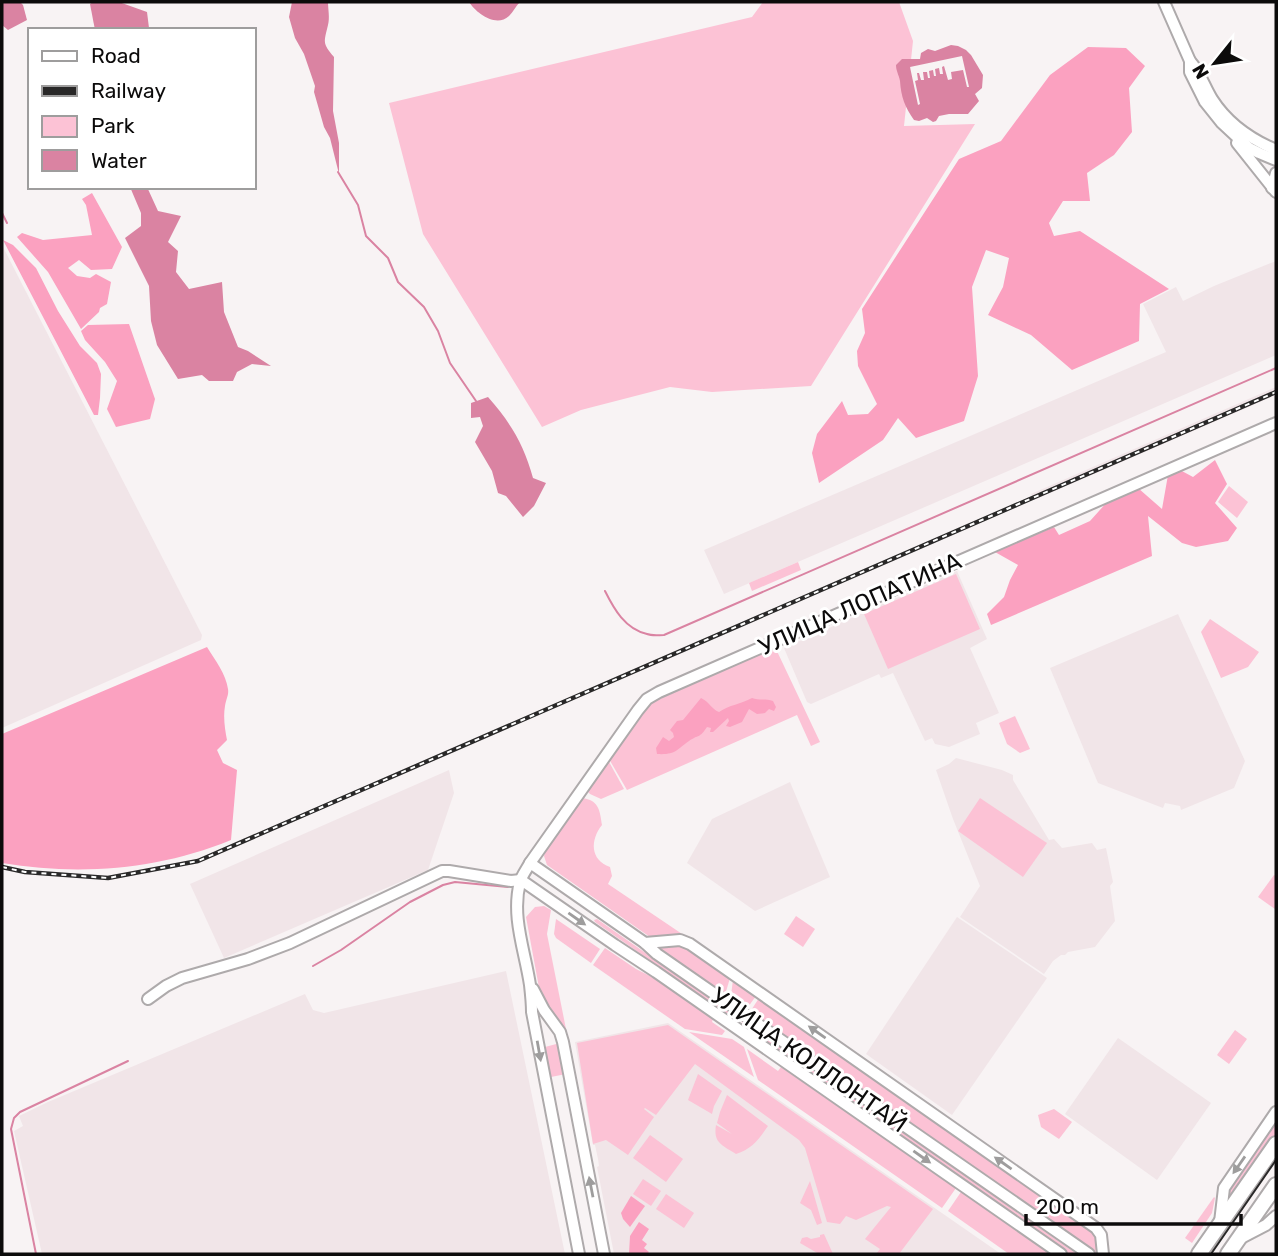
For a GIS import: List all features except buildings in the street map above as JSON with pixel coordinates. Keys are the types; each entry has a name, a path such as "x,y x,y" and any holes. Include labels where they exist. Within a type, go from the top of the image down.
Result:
{"main road":[{"path":"1199,1254 1276,1144"},
{"path":"1228,1254 1276,1185"}],"street":[{"path":"1164,2 1190,61 1225,116 1250,137 1276,150"},
{"path":"1190,61 1190,72 1205,102 1274,190"},
{"path":"1221,122 1249,148 1276,160"},
{"path":"1274,190 1276,173"},
{"name":"УЛИЦА ЛОПАТИНА","path":"521,880 530,863 647,699 1276,423"},
{"name":"УЛИЦА КОЛЛОНТАЙ","path":"530,863 1089,1254"},
{"path":"148,999 182,978 248,959 290,943 442,872 521,880 517,914 520,940 538,1011 579,1254"},
{"name":"УЛИЦА КОЛЛОНТАЙ","path":"521,880 1061,1254"},
{"path":"645,943 680,940 690,944 1096,1228 1101,1235 1103,1254"},
{"path":"538,1011 560,1032 563,1042 604,1254"},
{"path":"1220,1226 1224,1188 1276,1112"},
{"path":"1238,1240 1266,1225 1276,1216"}],"shaded area":[{"path":"1088,47 1126,48 1145,66 1129,88 1132,132 1114,155 1087,173 1090,201 1063,201 1049,223 1054,236 1080,231 1169,289 1140,304 1139,341 1072,370 1031,335 988,315 1003,287 1009,258 986,250 972,287 978,376 964,421 916,438 898,418 883,440 819,483 812,453 817,434 842,401 848,415 868,414 877,404 858,366 857,351 865,333 862,309 959,159 1001,141 1050,75"},
{"path":"92,193 122,247 112,269 91,270 79,260 68,268 77,276 90,278 96,274 111,282 107,304 81,329 48,272 17,237 22,233 43,240 92,235 86,205 82,199"},
{"path":"3,240 13,245 36,268 80,346 97,363 101,374 98,415 94,415"},
{"path":"2,245 202,635 201,640 2,728"},
{"path":"1276,261 1276,355 724,594 704,550 1166,352 1143,304 1176,287 1183,301"},
{"path":"129,324 155,399 150,419 116,427 107,409 117,381 81,331 88,325"},
{"path":"1276,387 1276,395 1034,500 1031,494"},
{"path":"1215,460 1227,484 1215,503 1237,528 1228,541 1196,547 1182,543 1148,516 1152,556 991,625 987,614 1004,597 1018,565 995,552 1054,527 1059,535 1090,521 1108,501 1138,488 1162,509 1168,475 1180,470 1193,477"},
{"path":"957,571 987,639 970,648 999,713 976,723 980,734 949,747 935,744 932,738 925,741 893,673 881,678 879,674 811,704 807,702 784,648"},
{"path":"1178,614 1245,761 1234,788 1181,810 1180,806 1165,803 1163,808 1098,783 1050,668"},
{"path":"207,647 223,673 228,689 224,715 227,740 217,750 223,763 237,770 231,840 175,858 118,868 60,869 2,863 2,734"},
{"path":"701,698 719,712 752,698 773,701 776,707 774,711 769,709 765,713 757,714 749,709 742,722 726,726 728,718 713,732 707,727 700,735 675,751 657,754 656,748 663,737 669,741 674,737 670,730 677,721 683,720"},
{"path":"956,758 1013,775 1013,780 1049,840 1054,839 1062,848 1092,843 1097,850 1106,848 1113,882 1110,886 1115,921 1095,947 1061,955 1044,974 960,917 980,886 936,770"},
{"path":"449,770 454,793 428,870 224,958 190,884"},
{"path":"790,782 830,877 755,911 687,863 712,819"},
{"path":"957,917 1047,978 952,1115 866,1054"},
{"path":"506,971 565,1254 42,1254 14,1131 23,1126 19,1116 305,994 313,1010 324,1013"},
{"path":"668,1023 1001,1254 614,1254 575,1042"},
{"path":"1118,1038 1211,1103 1157,1180 1065,1114"},
{"path":"631,1196 645,1206 630,1227 621,1213"},
{"path":"639,1222 649,1229 642,1240 647,1244 644,1248 649,1252 629,1254 630,1236"}],"green space":[{"path":"763,2 899,2 913,41 904,126 975,124 811,386 712,392 670,387 581,410 542,427 423,234 389,103 752,17"},
{"path":"1229,486 1248,502 1237,518 1218,502"},
{"path":"798,562 801,570 752,591 749,583"},
{"path":"956,574 980,629 888,669 864,614"},
{"path":"1210,619 1259,652 1248,667 1221,678 1201,632"},
{"path":"775,647 820,742 811,746 797,715 627,790 609,759 645,707"},
{"path":"1015,716 1030,749 1020,753 1007,744 999,723"},
{"path":"608,760 624,789 601,799 587,791"},
{"path":"582,798 592,801 599,811 602,825 595,837 594,849 599,860 610,867 612,876 608,884 691,940 650,937 547,865 544,856 546,848"},
{"path":"980,798 1047,843 1023,877 958,831"},
{"path":"1274,875 1276,876 1275,909 1258,897"},
{"path":"544,906 551,910 547,934 567,1034 540,993 526,917 535,907"},
{"path":"796,916 815,929 803,947 784,934"},
{"path":"556,919 600,949 591,963 556,938"},
{"path":"597,919 740,1019 738,1022 595,922"},
{"path":"679,945 688,948 730,978 725,995 660,947"},
{"path":"605,948 713,1019 712,1022 725,1031 722,1035 685,1029 593,965"},
{"path":"733,980 756,996 748,1007 731,995"},
{"path":"759,998 1098,1234 1099,1254 750,1012"},
{"path":"743,1021 1077,1254 1070,1254 741,1024"},
{"path":"668,1025 933,1209 899,1254 876,1254 880,1249 865,1239 891,1207 887,1206 856,1220 846,1216 840,1224 827,1222 805,1148 799,1140 695,1064 656,1115 644,1109 654,1117 628,1155 606,1140 593,1144 577,1043"},
{"path":"1235,1030 1247,1039 1229,1064 1217,1055"},
{"path":"689,1032 732,1039 744,1047 754,1077"},
{"path":"560,1043 566,1074 551,1077 545,1047"},
{"path":"747,1049 778,1071 781,1067 956,1188 942,1208 758,1080"},
{"path":"698,1074 722,1091 712,1114 688,1100"},
{"path":"727,1095 768,1126 751,1146 736,1154 720,1143 716,1136 716,1125 732,1134 717,1123"},
{"path":"1054,1109 1072,1122 1059,1139 1041,1127 1038,1115"},
{"path":"1276,1121 1276,1135 1228,1201 1229,1189"},
{"path":"650,1135 683,1159 666,1182 633,1158"},
{"path":"643,1179 661,1191 651,1206 633,1194"},
{"path":"810,1181 822,1223 817,1225 811,1210 800,1203"},
{"path":"961,1192 1050,1254 1009,1254 948,1211"},
{"path":"666,1194 694,1213 684,1228 656,1209"},
{"path":"1214,1197 1212,1213 1192,1243 1185,1238"},
{"path":"824,1234 833,1254 819,1254 800,1243 802,1238 811,1239"}],"water":[{"path":"2,2 20,2 27,20 8,30 2,25"},
{"path":"119,2 147,12 149,28 95,28 90,4"},
{"path":"292,2 328,2 329,19 325,42 334,57 333,111 339,143 339,174 314,92 315,86 289,17"},
{"path":"469,2 520,2 509,16 492,20 476,11"},
{"path":"951,45 966,50 971,55 983,75 982,88 975,94 979,101 968,114 939,116 933,122 927,118 914,120 904,102 896,65 902,59 920,59 921,53 928,49 935,51","holes":["962,56 969,87 963,70 951,72 952,79 948,80 944,66 943,74 940,74 939,68 935,69 936,76 933,70 929,71 930,78 927,72 923,72 924,80 921,80 917,73 918,80 915,81 920,104 918,105 910,67"]},
{"path":"131,189 148,189 158,211 181,216 168,242 178,251 176,272 189,289 222,282 224,312 238,347 271,366 252,364 237,372 233,381 209,381 202,375 178,379 157,345 151,321 149,286 125,238 141,226 141,213"},
{"path":"488,397 516,435 533,478 546,483 534,506 523,517 506,496 498,493 492,471 475,442 483,426 480,417 471,418 471,403"}],"waterway":[{"path":"338,172 358,205 366,236 388,258 398,282 424,307 438,331 450,363 476,401"},
{"path":"2,213 7,223"},
{"path":"605,591 616,611 632,628 649,635 664,635 1276,368"},
{"path":"313,966 410,902 443,885 455,882 508,887"},
{"path":"36,1254 11,1129 14,1118 20,1112 128,1061"}],"tram line":[{"path":"1211,1254 1276,1160"}],"railway":[{"path":"2,867 25,872 108,878 198,861 1276,392"}]}
